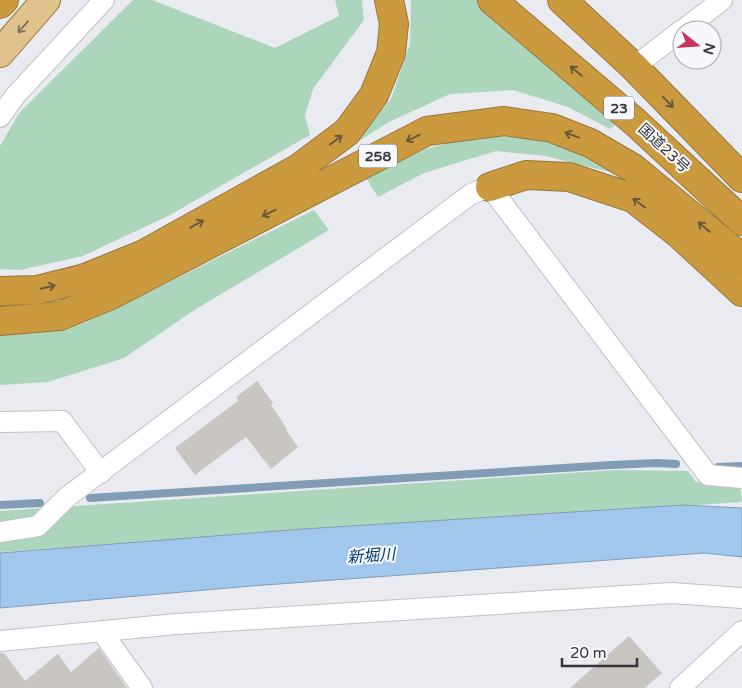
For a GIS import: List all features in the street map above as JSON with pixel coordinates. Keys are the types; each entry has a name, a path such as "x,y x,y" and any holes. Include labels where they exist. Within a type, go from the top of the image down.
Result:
{"highway":[{"path":"0,4 4,0"},
{"name":"258","path":"0,291 37,290 85,278 142,254 299,168 334,142 347,132 374,95 391,53 394,24 389,0"},
{"name":"国道23号","path":"492,0 635,122 742,221"},
{"name":"23","path":"562,0 634,68 742,178"},
{"name":"258","path":"1,322 60,316 111,295 427,131 504,121 552,128 590,142 633,168 742,258"},
{"path":"490,187 526,175 568,177 633,198 679,234 742,292"}],"main road":[{"path":"0,53 46,0"}],"street":[{"path":"0,117 15,96 104,0"},
{"path":"695,20 722,0"},
{"path":"634,68 672,38"},
{"path":"0,532 38,526 67,497 102,473 471,194 490,187 708,475 742,478"},
{"path":"0,422 62,421 102,473"},
{"path":"0,641 176,624 672,593 742,598"},
{"path":"680,688 742,631"},
{"path":"102,632 142,688"}],"green space":[{"path":"133,0 152,0 275,48 339,16 335,0 362,0 364,20 313,89 305,115 310,135 170,215 83,256 20,270 0,269 0,146 19,113"},
{"path":"411,0 482,0 619,121 610,129 568,107 513,90 450,94 389,122 354,144 391,99 410,44"},
{"path":"522,134 566,147 609,172 546,156 496,151 424,173 378,197 366,178 426,149 479,135"},
{"path":"314,210 329,230 196,309 124,358 48,382 0,385 0,335 81,324"},
{"path":"615,470 688,471 696,482 740,486 742,502 0,552 0,511"}],"water":[{"name":"新堀川","path":"684,505 742,508 742,557 705,553 251,586 0,608 0,553 303,529"}],"building":[{"path":"257,381 273,403 271,405 298,447 271,469 246,437 195,475 175,448 238,401 236,397"},
{"path":"629,636 662,673 645,688 570,688"},
{"path":"99,648 127,688 0,688 0,653 4,653 25,681 58,654 71,672"}],"waterway":[{"path":"90,498 611,465 676,464"},
{"path":"718,467 742,466"},
{"path":"0,505 40,503"}]}
